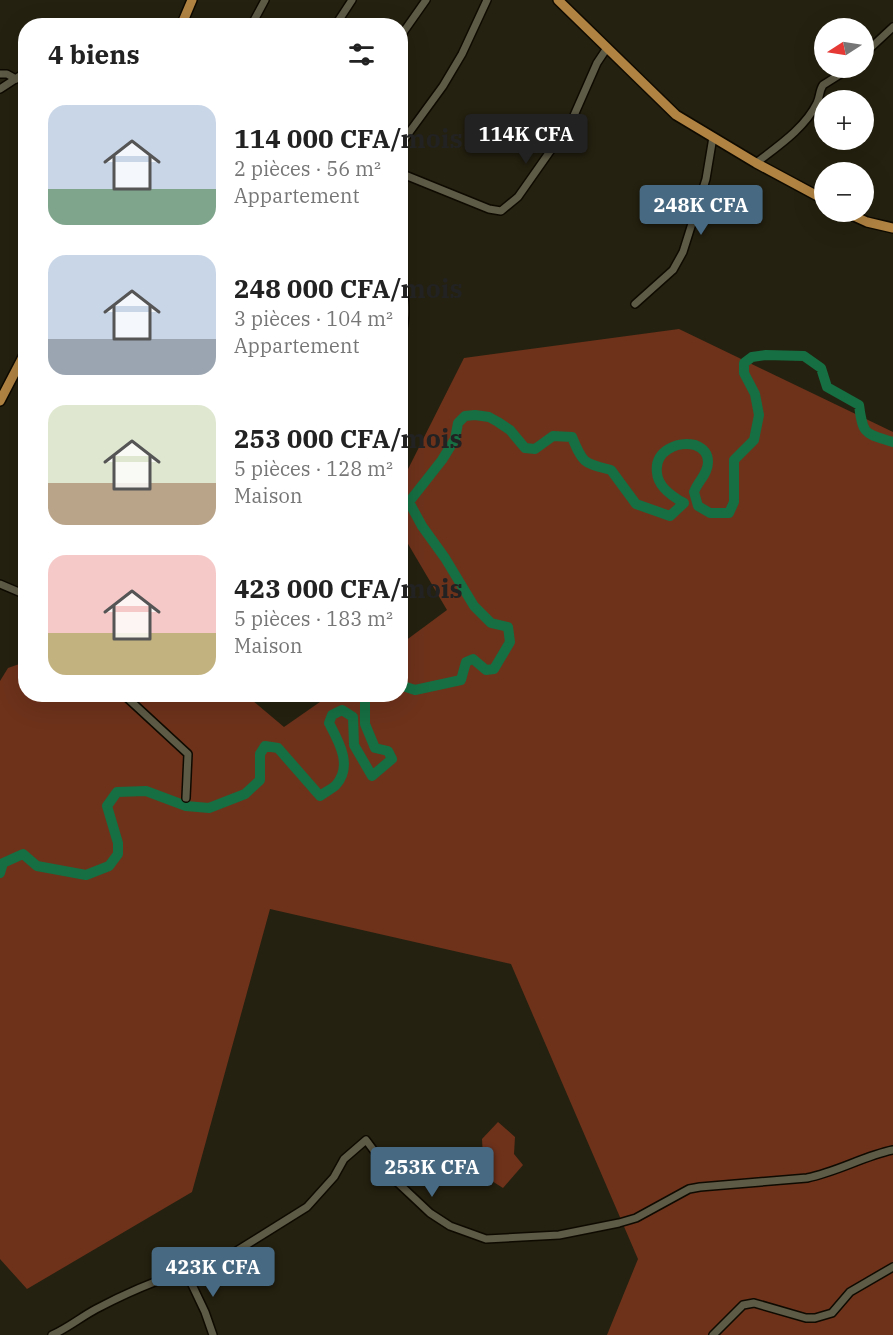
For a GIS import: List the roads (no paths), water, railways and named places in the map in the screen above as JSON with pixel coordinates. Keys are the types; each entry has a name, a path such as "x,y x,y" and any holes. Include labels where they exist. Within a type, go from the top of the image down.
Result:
{"main road":[{"path":"184,18 192,0"},
{"path":"558,0 676,115 756,163 814,194"},
{"path":"867,222 893,228"},
{"path":"0,400 18,366"}],"street":[{"path":"255,18 265,0"},
{"path":"340,18 351,0"},
{"path":"408,26 426,0"},
{"path":"408,134 443,86 462,54 487,0"},
{"path":"874,45 893,27"},
{"path":"408,176 489,210 501,211 518,197 572,120 597,63 607,48"},
{"path":"0,74 7,74 16,79 0,89"},
{"path":"756,163 782,144 805,121 817,103 823,85 834,78"},
{"path":"635,304 673,270 683,252 706,178 714,137"},
{"path":"0,584 18,592"},
{"path":"132,702 188,754 186,798"},
{"path":"52,1335 113,1301 200,1266 214,1265 307,1207 334,1177 344,1159 366,1140 397,1182 430,1213 462,1232 493,1240 559,1235 605,1227 628,1221 694,1188 807,1178 893,1150"},
{"path":"713,1335 742,1305 754,1303 806,1318 816,1318 832,1313 850,1292 893,1267"},
{"path":"186,1272 206,1312 213,1335"}],"waterway":[{"path":"408,688 415,690 461,680 466,662 473,659 486,670 494,669 510,642 508,627 491,623 474,606 409,502 442,460 455,439 458,423 465,416 489,417 510,430 525,448 535,449 553,436 572,437 582,457 590,464 611,470 636,504 670,516 684,503 671,495 660,483 657,465 663,453 668,449 688,444 700,448 706,453 708,459 708,466 694,492 698,506 710,513 729,513 734,502 734,460 754,440 759,415 755,394 744,373 744,363 752,357 804,356 821,368 827,387 859,405 862,423 867,432 893,442"},
{"path":"0,873 3,863 23,854 37,866 86,875 109,866 118,854 118,843 107,806 117,792 146,791 186,806 209,808 245,794 260,780 260,754 265,746 278,748 320,796 336,785 341,778 343,754 329,723 332,715 342,710 353,717 354,745 372,776 392,759 388,751 375,748 365,724 365,702"}]}
